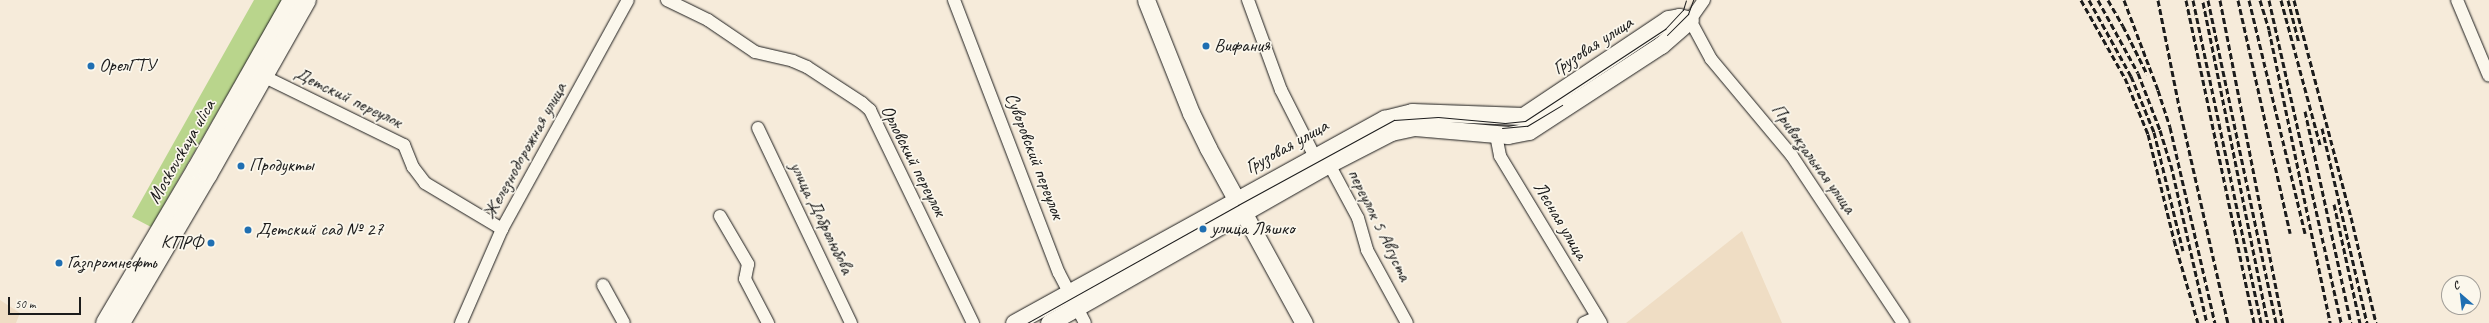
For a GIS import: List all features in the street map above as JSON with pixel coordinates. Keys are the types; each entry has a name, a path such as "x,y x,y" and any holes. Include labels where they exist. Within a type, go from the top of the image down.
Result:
{"main road":[{"name":"Moskovskaya ulica","path":"121,323 292,0"},
{"name":"Moskovskaya ulica","path":"105,323 265,77 307,0"}],"street":[{"name":"Железнодорожная улица","path":"460,323 502,229 628,0"},
{"name":"Орловский переулок","path":"667,0 708,20 755,52 793,61 807,67 862,103 870,110 973,323"},
{"name":"Суворовский переулок","path":"954,0 1068,292 1085,323"},
{"path":"1146,0 1191,113 1239,206 1304,323"},
{"path":"1248,0 1281,90 1314,155"},
{"path":"1690,20 1704,0"},
{"path":"2457,0 2489,76"},
{"name":"Грузовая улица","path":"1049,323 1076,308 1239,206 1314,155 1374,123 1403,113 1435,111 1523,116 1668,19 1679,17 1690,20"},
{"name":"Грузовая улица","path":"1014,323 1068,292 1239,206 1329,164 1378,137 1400,129 1440,128 1496,135 1519,135 1539,126 1661,45 1690,20"},
{"name":"Привокзальная улица","path":"1690,20 1711,59 1792,156 1903,323"},
{"name":"Детский переулок","path":"265,77 404,145 413,167 425,183 502,229"},
{"name":"улица Добролюбова","path":"758,128 851,323"},
{"name":"Лесная улица","path":"1496,135 1500,156 1598,320"},
{"name":"переулок 5 Августа","path":"1329,164 1358,218 1367,250 1407,323"},
{"path":"720,216 748,264 745,279 768,323"},
{"path":"603,285 624,323"},
{"path":"1584,323 1598,320"}],"shaded area":[{"path":"1742,231 1782,323 1626,323"},
{"path":"0,300 20,313 16,323 0,323"}],"green space":[{"path":"254,0 282,0 151,227 132,217"}],"tram line":[{"path":"1027,323 1394,120 1438,117 1505,123 1525,121 1665,29 1683,10 1686,0"},
{"path":"1667,35 1688,14 1693,0"},
{"path":"1502,128 1527,126 1562,105"}],"railway":[{"path":"2081,0 2125,78 2148,134 2174,240 2198,323"},
{"path":"2089,0 2131,76 2154,132 2183,251"},
{"path":"2098,0 2138,73 2160,130 2171,165 2207,323"},
{"path":"2108,0 2147,74"},
{"path":"2124,0 2158,90 2170,127 2215,323"},
{"path":"2158,0 2179,106 2228,323"},
{"path":"2186,0 2254,323"},
{"path":"2193,0 2261,323"},
{"path":"2208,0 2276,323"},
{"path":"2220,0 2283,323"},
{"path":"2238,0 2290,233"},
{"path":"2249,0 2305,233"},
{"path":"2260,0 2269,30 2330,323"},
{"path":"2269,0 2341,323"},
{"path":"2281,0 2320,145"},
{"path":"2288,0 2299,43"},
{"path":"2294,0 2351,217 2376,323"},
{"path":"2203,2 2268,323"},
{"path":"2305,111 2351,323"},
{"path":"2322,128 2367,323"},
{"path":"2334,204 2360,323"}],"place":[{"name":"Вифания","path":"1206,46"},
{"name":"ОрелГТУ","path":"91,66"},
{"name":"Продукты","path":"241,166"},
{"name":"улица Ляшко","path":"1203,229"},
{"name":"Детский сад № 27","path":"248,230"},
{"name":"КПРФ","path":"211,243"},
{"name":"Газпромнефть","path":"59,263"}]}
